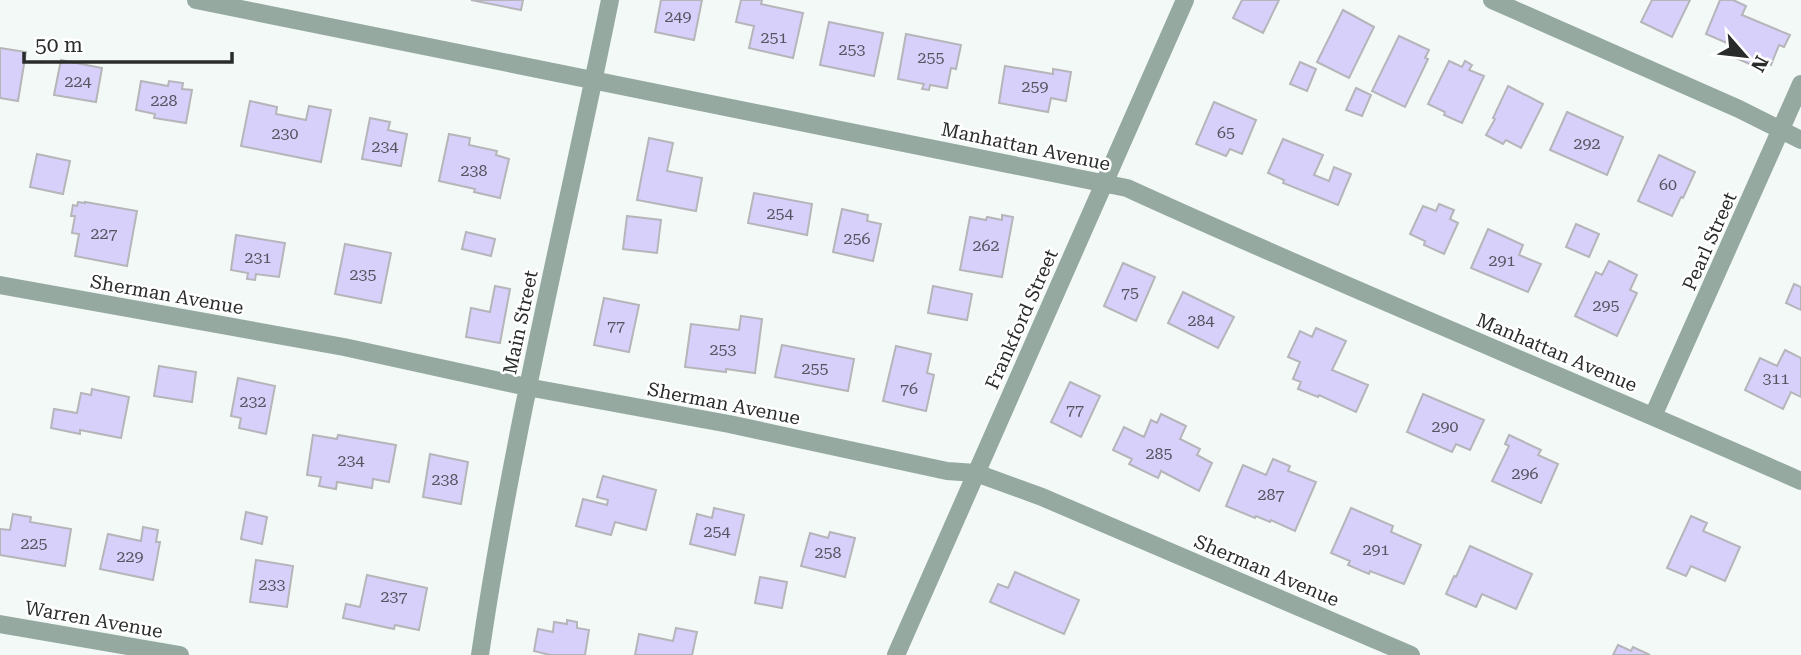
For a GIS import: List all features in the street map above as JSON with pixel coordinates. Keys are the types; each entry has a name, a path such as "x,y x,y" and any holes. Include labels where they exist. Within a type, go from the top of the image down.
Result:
{"street":[{"name":"Manhattan Avenue","path":"195,0 1127,188 1801,481"},
{"name":"Main Street","path":"480,655 527,387 610,0"},
{"name":"Frankford Street","path":"896,655 1185,0"},
{"path":"1492,0 1727,104 1801,140"},
{"name":"Pearl Street","path":"1653,416 1801,83"},
{"name":"Sherman Avenue","path":"0,285 344,348 527,387 729,424 947,471 976,472 1042,497 1411,655"},
{"name":"Warren Avenue","path":"0,624 180,655"}],"building":[{"path":"471,0 523,0 521,10"},
{"path":"661,0 702,0 694,40 655,32"},
{"path":"741,0 762,0 761,4 803,13 793,58 749,48 754,26 736,22"},
{"path":"1242,0 1279,0 1263,33 1233,18"},
{"path":"1652,0 1690,0 1672,37 1641,22"},
{"path":"1720,0 1733,0 1746,6 1742,15 1790,35 1784,47 1779,45 1771,65 1758,59 1754,66 1729,55 1734,46 1706,34"},
{"path":"1343,10 1374,27 1349,78 1317,62"},
{"path":"829,22 883,33 874,76 820,65"},
{"path":"906,34 961,45 956,69 951,68 947,88 930,85 929,90 922,89 924,84 898,79"},
{"path":"1399,36 1429,50 1425,58 1428,59 1405,107 1372,91"},
{"path":"0,48 26,52 18,101 0,98"},
{"path":"61,60 102,68 96,102 54,95"},
{"path":"1449,61 1462,67 1465,61 1472,65 1469,70 1484,76 1462,123 1428,104"},
{"path":"1300,62 1316,69 1307,91 1290,84"},
{"path":"1005,66 1053,74 1053,69 1071,72 1066,101 1051,98 1048,112 999,103"},
{"path":"141,81 168,86 169,81 183,83 182,89 192,90 186,123 154,118 155,114 136,110"},
{"path":"1508,86 1543,104 1521,148 1506,140 1503,144 1486,135"},
{"path":"1356,88 1371,95 1362,116 1346,110"},
{"path":"250,101 277,107 276,114 306,120 309,106 331,110 321,162 241,146"},
{"path":"1214,102 1256,120 1242,154 1230,149 1226,156 1196,144"},
{"path":"1567,112 1623,137 1607,175 1550,150"},
{"path":"370,118 390,122 388,130 407,134 401,166 362,159"},
{"path":"449,134 470,138 469,145 497,151 496,155 509,159 500,198 439,181"},
{"path":"649,138 673,143 667,171 702,178 696,211 637,200"},
{"path":"1283,139 1323,155 1314,175 1329,181 1334,167 1351,174 1338,205 1283,183 1284,180 1268,173"},
{"path":"37,154 70,161 63,194 30,187"},
{"path":"1659,155 1695,172 1672,216 1638,201"},
{"path":"754,193 812,204 807,235 748,223"},
{"path":"78,202 137,211 127,266 75,256 79,234 72,233 75,216 71,216 73,205 77,206"},
{"path":"1439,204 1454,210 1450,219 1458,223 1444,254 1424,245 1425,241 1410,234 1423,206 1436,211"},
{"path":"842,209 868,215 867,221 881,224 873,261 833,252"},
{"path":"1002,215 1013,217 1002,277 960,270 970,217 1002,220"},
{"path":"627,216 661,220 657,253 623,249"},
{"path":"1576,224 1599,234 1589,257 1566,247"},
{"path":"1488,229 1523,245 1519,255 1541,264 1528,292 1471,268"},
{"path":"466,232 495,239 491,256 462,249"},
{"path":"236,235 285,243 279,277 256,274 255,280 247,279 248,273 231,270"},
{"path":"345,244 391,253 381,303 335,294"},
{"path":"1609,261 1637,275 1630,290 1637,293 1617,336 1575,316 1596,272 1602,275"},
{"path":"1123,263 1155,277 1136,321 1104,306"},
{"path":"1794,284 1801,287 1801,310 1786,303"},
{"path":"495,286 510,289 500,343 466,337 471,308 490,312"},
{"path":"933,286 972,294 967,320 928,313"},
{"path":"1183,292 1234,317 1218,348 1168,323"},
{"path":"604,298 639,305 629,352 594,345"},
{"path":"741,316 762,319 755,373 685,367 691,324 739,330"},
{"path":"1316,328 1346,341 1332,370 1368,385 1356,412 1319,395 1318,397 1298,389 1301,382 1293,379 1300,362 1288,357 1300,331 1312,337"},
{"path":"782,345 854,359 848,391 775,377"},
{"path":"896,346 931,354 927,373 934,375 926,411 883,401"},
{"path":"1785,350 1801,358 1801,397 1791,392 1783,409 1745,390 1760,358 1777,366"},
{"path":"159,366 196,372 192,402 154,396"},
{"path":"238,378 275,386 266,434 239,428 241,418 231,416"},
{"path":"1070,382 1100,396 1081,437 1051,422"},
{"path":"92,389 129,397 121,438 80,430 80,434 51,428 54,409 77,413 81,393 91,395"},
{"path":"1423,394 1484,420 1470,450 1456,444 1452,452 1407,432"},
{"path":"1161,414 1186,426 1180,439 1200,449 1197,455 1212,463 1199,491 1161,471 1158,478 1129,464 1132,459 1113,450 1124,427 1144,437 1151,420 1157,423"},
{"path":"313,435 337,439 338,435 396,445 389,482 373,479 372,488 337,482 336,489 319,486 321,477 307,475"},
{"path":"1509,435 1541,450 1538,455 1558,464 1541,503 1492,481 1509,446 1505,444"},
{"path":"430,454 468,462 461,504 423,497"},
{"path":"1273,459 1290,466 1288,471 1316,482 1295,531 1271,520 1270,522 1256,516 1255,518 1226,506 1243,465 1266,475"},
{"path":"603,476 656,490 646,530 615,522 611,535 576,526 583,499 607,505 608,500 597,497"},
{"path":"714,508 744,515 735,555 690,544 697,514 712,518"},
{"path":"1351,508 1393,526 1391,532 1421,545 1404,584 1370,571 1369,574 1348,565 1350,561 1331,553"},
{"path":"246,512 267,517 262,544 241,539"},
{"path":"13,514 31,517 30,522 71,529 65,566 0,555 0,529 10,530"},
{"path":"1691,516 1707,523 1703,531 1740,547 1725,581 1691,566 1686,576 1667,568"},
{"path":"143,527 158,530 156,542 160,542 153,580 100,569 108,534 141,541"},
{"path":"830,532 855,538 845,577 801,566 810,533 828,538"},
{"path":"1470,546 1532,574 1516,609 1482,594 1476,607 1446,594"},
{"path":"256,560 293,566 287,607 250,602"},
{"path":"1015,572 1079,600 1064,634 990,602 998,584 1008,588"},
{"path":"367,575 427,588 419,630 395,625 394,629 343,618 346,604 360,607"},
{"path":"760,577 787,582 782,608 755,603"},
{"path":"567,620 577,622 577,628 589,630 585,655 550,655 534,651 538,629 553,632 554,622 567,624"},
{"path":"676,628 697,632 692,655 635,655 639,634 673,641"},
{"path":"1618,645 1631,651 1633,647 1650,655 1613,655"}]}
